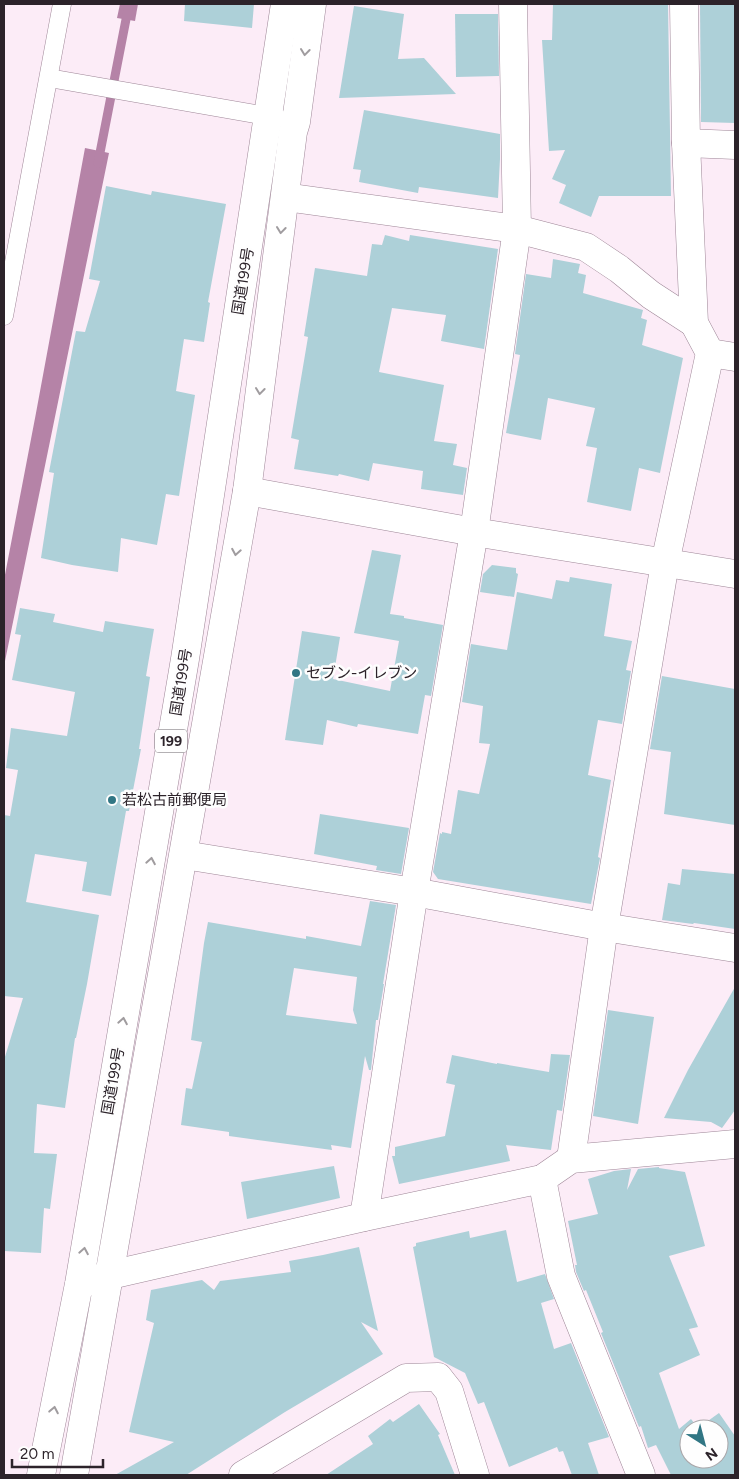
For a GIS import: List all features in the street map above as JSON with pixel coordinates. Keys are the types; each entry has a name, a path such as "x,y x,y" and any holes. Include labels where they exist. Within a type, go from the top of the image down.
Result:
{"main road":[{"name":"国道199号","path":"41,1475 79,1284 185,659 285,4"},
{"name":"国道199号","path":"74,1475 247,491 312,4"},
{"path":"364,1217 414,892 474,532 517,229 513,4"},
{"path":"684,4 686,143 694,323"},
{"path":"686,143 735,145"},
{"path":"285,198 517,229 586,247 619,269 651,295 694,323 723,355 665,563 604,926 571,1159"},
{"path":"247,491 474,532 735,574"},
{"path":"184,854 735,948"},
{"path":"79,1284 110,1275 542,1178 571,1159 735,1144"},
{"path":"542,1178 561,1276 641,1475"},
{"path":"243,1475 406,1378 438,1378 449,1391 475,1475"}],"lane":[{"path":"4,316 62,4"},
{"path":"49,78 296,122"}],"shaded area":[{"path":"120,4 138,4 135,21 117,18"},
{"path":"85,148 109,153 4,666 4,580"}],"building":[{"path":"185,4 254,4 252,28 184,21"},
{"path":"553,4 668,4 671,196 599,196 591,217 559,203 566,185 552,179 565,150 549,151 542,40 552,40"},
{"path":"700,4 735,4 735,123 701,122"},
{"path":"354,6 404,14 398,59 424,58 456,94 339,98"},
{"path":"455,14 498,14 499,76 456,77"},
{"path":"364,110 500,134 498,198 419,187 418,193 359,182 361,170 353,169"},
{"path":"106,186 151,195 152,191 226,204 208,302 210,303 204,342 184,339 176,391 195,395 179,496 166,494 157,545 121,538 118,572 41,558 54,473 49,472 76,331 85,332 100,281 89,279"},
{"path":"385,235 409,241 410,235 498,249 484,349 441,341 446,315 392,308 379,372 444,385 434,441 457,444 453,465 467,468 463,495 421,489 423,471 373,463 369,481 339,474 338,476 294,469 299,440 291,438 308,337 304,336 315,268 367,276 372,244 382,245"},
{"path":"553,259 580,264 578,273 586,275 583,293 643,310 641,318 647,320 642,345 683,358 660,473 639,468 631,511 587,502 597,448 586,446 595,408 548,398 541,440 506,433 520,355 515,354 526,274 551,278"},
{"path":"372,550 401,555 390,614 443,625 431,696 425,695 418,734 358,724 357,727 327,720 323,745 285,740 302,631 340,637 333,679 390,691 399,641 354,633"},
{"path":"492,565 516,568 516,573 518,574 514,597 480,592 483,574"},
{"path":"570,577 612,584 604,636 632,641 626,670 631,671 622,724 598,720 588,775 611,780 598,857 600,858 591,904 438,879 433,872 440,833 451,834 458,790 479,794 490,744 479,743 483,706 462,702 471,644 507,650 517,592 552,599 556,580 569,582"},
{"path":"20,608 55,614 53,622 103,632 105,621 154,629 146,676 150,677 139,749 141,749 129,811 126,811 111,896 82,891 87,862 35,854 26,902 99,915 75,1038 65,1108 37,1104 34,1153 57,1154 50,1209 44,1208 41,1253 4,1251 4,1060 23,998 4,996 4,815 10,816 18,770 6,768 11,728 67,736 75,692 12,680 21,635 15,634"},
{"path":"662,676 735,689 735,825 664,814 671,752 650,749"},
{"path":"320,814 409,828 401,874 376,870 377,866 314,854"},
{"path":"682,869 735,874 735,929 662,920 668,883 680,885"},
{"path":"370,901 396,905 378,1020 376,1020 371,1070 369,1070 365,1056 351,1148 331,1145 332,1150 229,1136 229,1132 181,1125 186,1088 192,1089 202,1042 191,1040 208,922 306,939 306,936 361,946","holes":["294,968 357,977 353,1010 357,1024 286,1015"]},
{"path":"735,987 735,1110 722,1128 711,1122 664,1118 688,1070"},
{"path":"608,1010 654,1017 638,1124 593,1116"},
{"path":"551,1054 570,1055 562,1111 557,1110 551,1150 506,1145 510,1161 399,1184 392,1156 395,1156 395,1147 445,1136 455,1085 446,1083 452,1055 549,1072"},
{"path":"334,1166 340,1198 247,1219 241,1182"},
{"path":"659,1167 685,1172 705,1246 669,1256 698,1327 689,1329 700,1355 659,1373 679,1429 679,1469 729,1469 729,1427 735,1436 735,1475 671,1475 656,1445 648,1448 641,1426 639,1427 601,1333 603,1332 586,1290 584,1291 576,1272 575,1265 577,1265 568,1221 598,1214 588,1179 614,1171 631,1169 627,1190 638,1169"},
{"path":"506,1230 517,1282 545,1274 554,1299 541,1303 554,1349 571,1343 609,1437 588,1443 599,1475 572,1475 563,1451 559,1452 557,1447 509,1467 484,1402 478,1404 465,1373 434,1357 413,1247 416,1246 416,1243 469,1231 470,1238"},
{"path":"359,1247 378,1331 361,1322 383,1354 285,1412 186,1475 115,1475 174,1442 129,1432 154,1323 146,1320 151,1290 202,1280 214,1290 220,1281 291,1272 289,1261"},
{"path":"419,1404 440,1434 438,1435 455,1475 326,1475 373,1444 368,1436 390,1419 393,1422"},
{"path":"719,1413 723,1419 711,1419"}],"waterway":[{"path":"98,163 129,4"}],"place":[{"name":"セブン-イレブン","path":"296,673"},
{"name":"若松古前郵便局","path":"112,800"}]}
